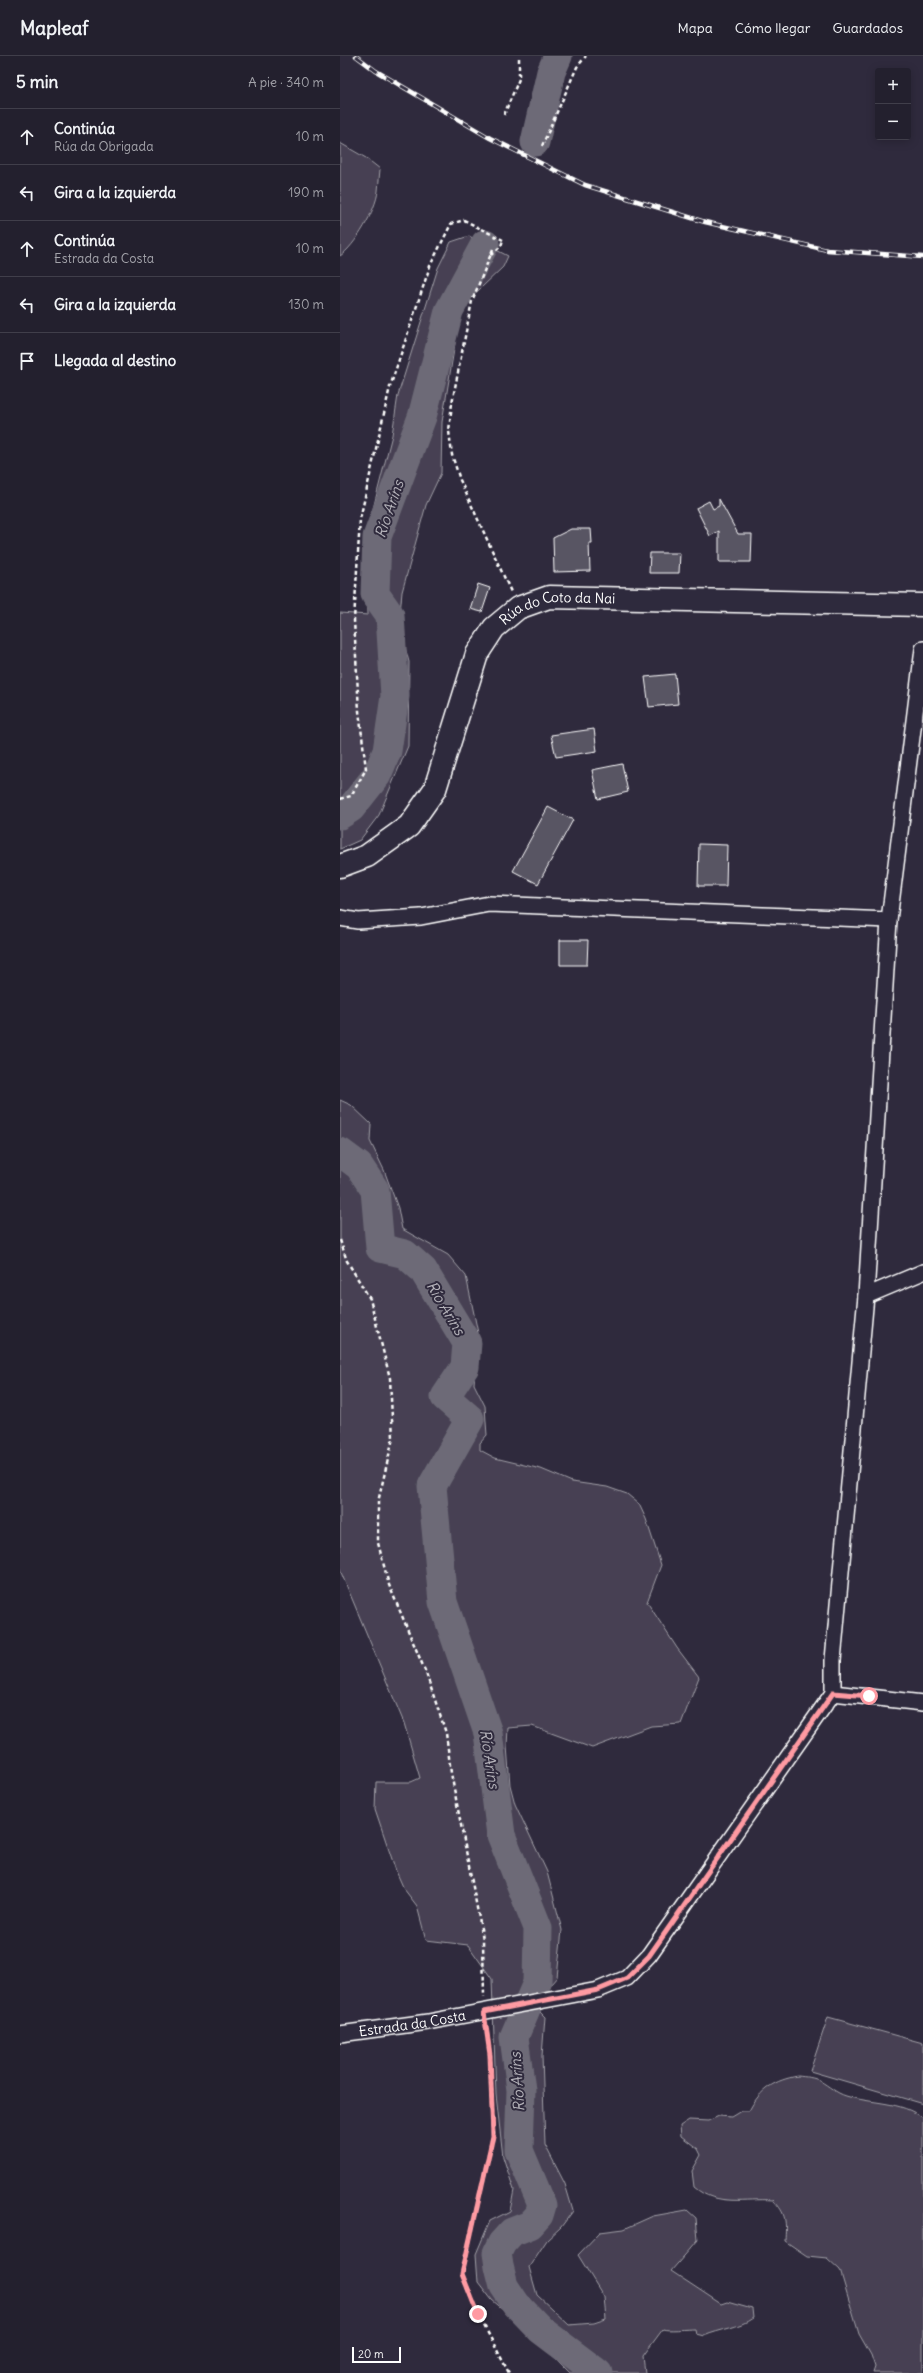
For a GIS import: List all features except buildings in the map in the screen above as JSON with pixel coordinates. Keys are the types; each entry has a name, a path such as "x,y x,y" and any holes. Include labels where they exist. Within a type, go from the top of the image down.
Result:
{"street":[{"name":"Rúa do Coto da Nai","path":"340,866 367,856 409,826 435,789 477,654 494,628 518,608 549,597 923,605"},
{"path":"923,649 889,920 866,1296 833,1660 833,1693 923,1703"},
{"path":"340,918 358,921 421,917 489,904 889,920"},
{"path":"866,1296 923,1272"},
{"name":"Estrada da Costa","path":"340,2034 428,2022 598,1990 627,1978 649,1956 833,1693"}],"path":[{"path":"504,115 519,79 519,56"},
{"path":"542,146 577,67 586,56"},
{"path":"340,799 351,796 366,769 359,711 354,620 360,519 390,387 430,266 451,224 464,220 503,240 501,246 491,255"},
{"path":"493,249 472,301 452,403 449,432 452,455 460,480 518,608"},
{"path":"340,1240 347,1261 370,1299 390,1378 393,1438 378,1502 378,1543 389,1585 426,1673 446,1733 451,1773 483,1940 484,2012 490,2055 493,2136 462,2274 478,2314 509,2373"}],"shaded area":[{"path":"340,143 366,158 380,169 376,199 369,217 358,236 340,256"},
{"path":"469,236 508,256 503,267 461,307 442,422 441,473 426,505 402,592 399,624 409,662 408,746 379,815 360,840 340,849 340,613 368,615 366,536 392,435 398,395 438,268 451,242"},
{"path":"340,1100 351,1105 371,1124 370,1141 384,1170 398,1208 402,1229 448,1255 466,1276 478,1333 474,1384 485,1406 487,1435 480,1443 480,1450 495,1458 541,1469 572,1482 607,1487 627,1494 639,1504 646,1519 661,1565 647,1602 677,1648 699,1677 681,1724 651,1726 592,1748 532,1726 508,1728 507,1746 510,1785 515,1804 547,1872 562,1930 557,1977 546,1990 540,2012 545,2017 542,2056 545,2145 565,2184 573,2211 561,2227 547,2240 529,2267 537,2295 569,2325 594,2323 606,2319 604,2297 578,2255 600,2232 624,2229 653,2216 687,2210 696,2218 698,2240 671,2271 721,2304 727,2302 752,2309 753,2318 748,2321 704,2336 696,2334 695,2329 663,2329 643,2356 645,2373 570,2373 528,2330 492,2300 478,2282 476,2254 490,2221 510,2211 514,2190 503,2157 496,2095 492,1979 468,1945 426,1940 417,1906 404,1889 396,1871 375,1809 376,1782 411,1782 420,1778 404,1723 340,1570"},
{"path":"828,2017 923,2043 923,2104 810,2071"},
{"path":"798,2076 818,2080 842,2095 896,2106 923,2118 923,2373 873,2373 875,2367 871,2355 859,2334 840,2270 827,2258 807,2256 785,2241 785,2219 778,2205 773,2200 722,2199 712,2197 694,2187 692,2171 701,2155 698,2149 681,2136 680,2126 689,2120 708,2121 719,2116 731,2117 741,2111 749,2111 753,2103 763,2091 782,2080"}],"waterway":[{"name":"Río Aríns","path":"535,142 551,72 558,56"},
{"name":"Río Aríns","path":"340,815 351,808 377,775 387,751 395,696 390,615 375,594 377,537 422,417 449,311 485,244"},
{"name":"Río Aríns","path":"340,1152 359,1166 375,1190 380,1248 405,1254 423,1270 467,1343 465,1367 445,1397 470,1419 432,1486 443,1602 488,1733 501,1835 538,1928 537,1983 514,2037 521,2090 519,2150 542,2205 539,2215 530,2225 512,2232 502,2243 497,2253 504,2286 516,2304 541,2330 598,2373"}],"railway":[{"path":"356,56 376,71 490,138 585,185 705,222 827,250 923,257"}],"route":[{"path":"478,2314 462,2274 469,2236 493,2136 490,2055 484,2012 598,1990 627,1978 649,1956 695,1888 815,1721 833,1693 869,1696"}]}
